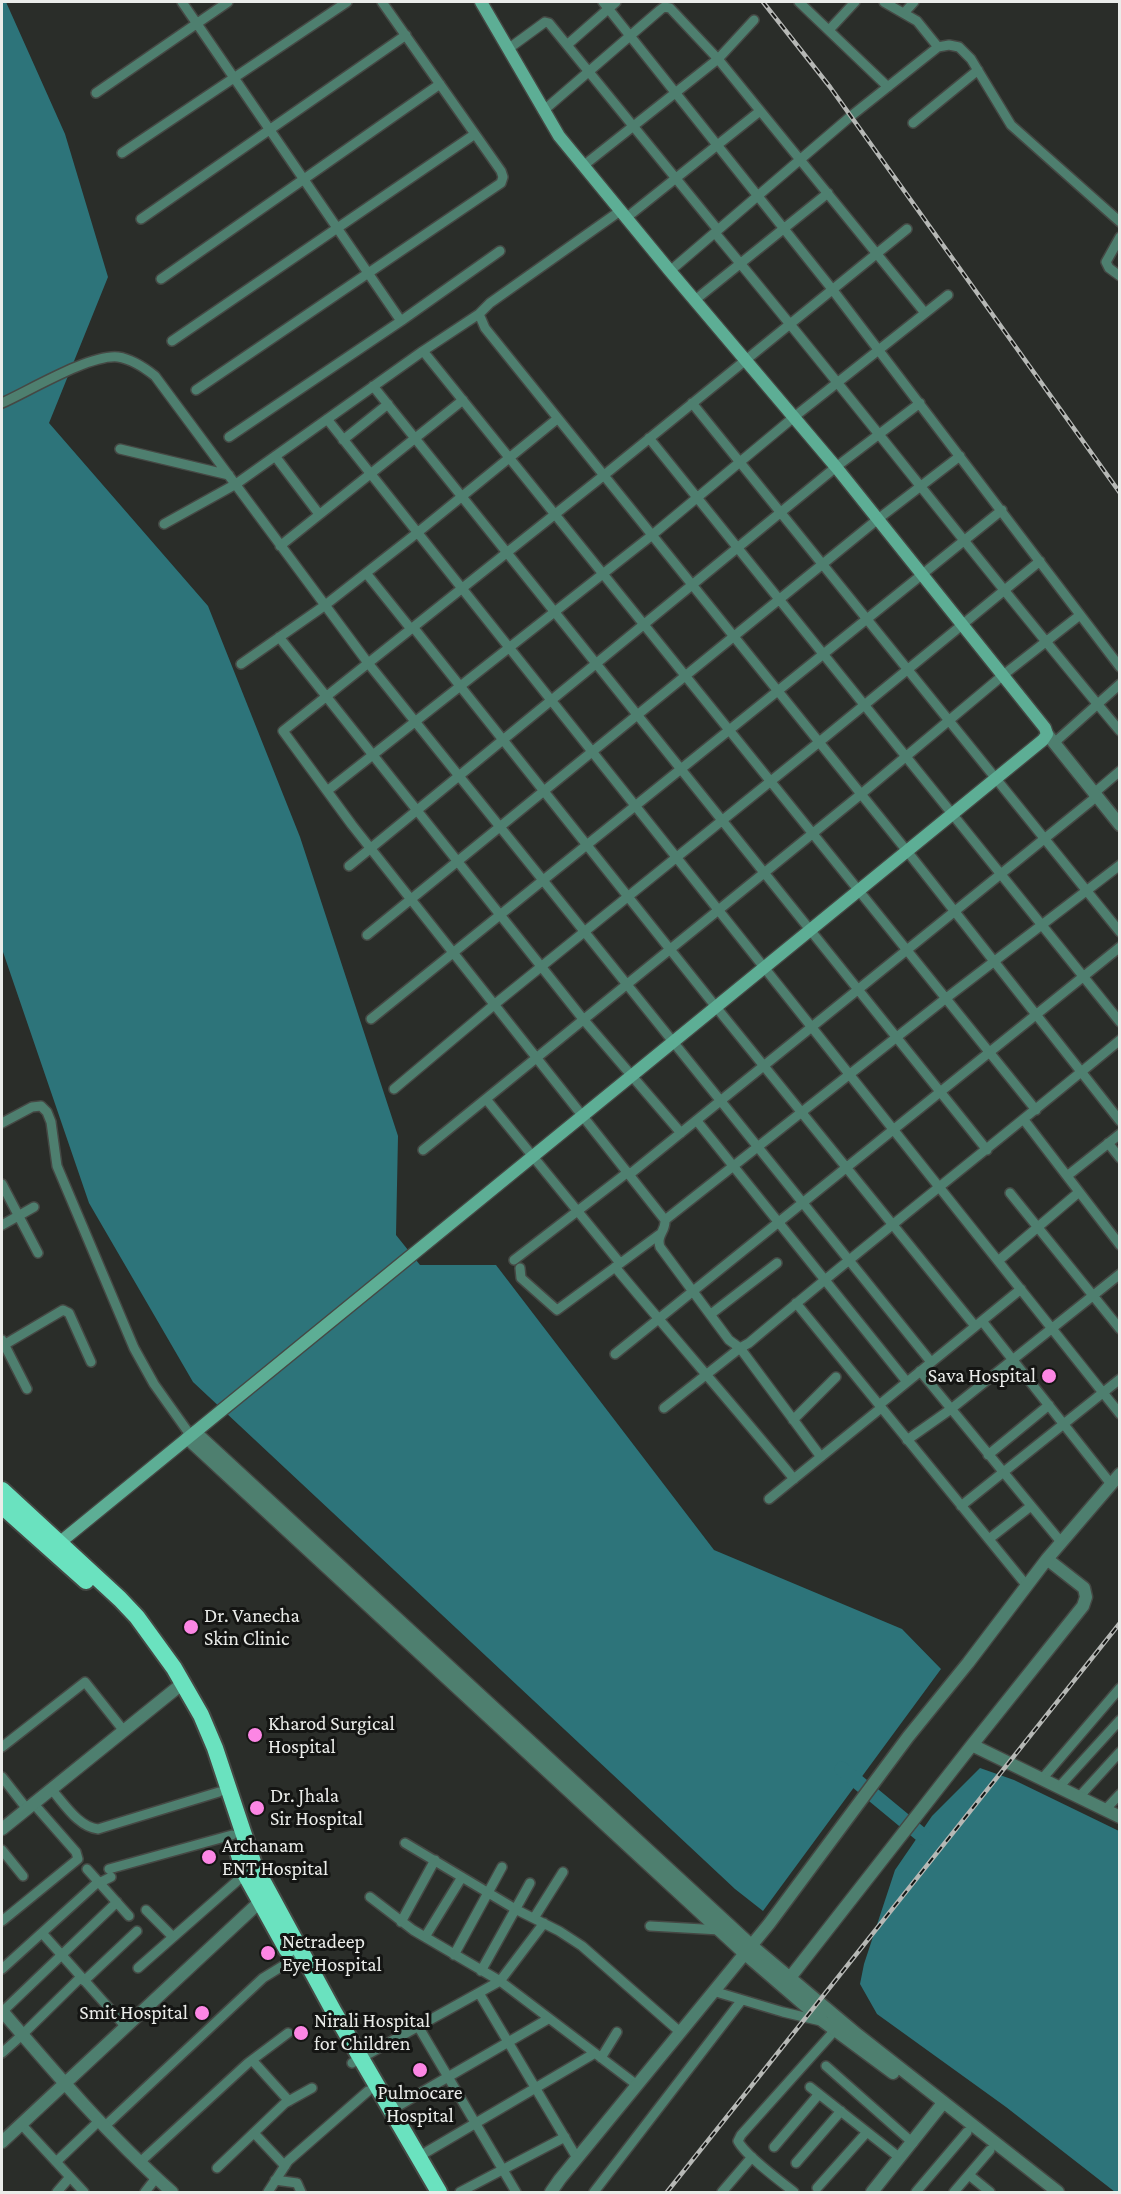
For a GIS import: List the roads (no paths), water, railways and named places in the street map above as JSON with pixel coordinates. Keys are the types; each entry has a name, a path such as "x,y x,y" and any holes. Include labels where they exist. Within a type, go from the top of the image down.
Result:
{"highway":[{"path":"2,1490 131,1622 201,1715 215,1748 264,1897"},
{"path":"2,1506 55,1546"},
{"path":"180,1686 219,1792 245,1874 264,1897 356,2061 391,2110 439,2193"},
{"path":"356,2061 368,2091 426,2193"}],"main road":[{"path":"55,1546 906,851 1043,740 1051,738 836,467 559,136 481,2"}],"street":[{"path":"182,2 401,321"},
{"path":"96,93 228,2"},
{"path":"122,153 347,2"},
{"path":"196,390 501,183 503,177 501,171 382,2"},
{"path":"799,2 888,87"},
{"path":"829,30 855,2"},
{"path":"884,2 917,21 938,47"},
{"path":"904,13 914,2"},
{"path":"567,45 609,4 920,403 1119,667"},
{"path":"543,111 660,10 664,7 670,8 718,59 925,313"},
{"path":"583,166 718,59 754,20"},
{"path":"508,49 545,22 549,23 1119,731"},
{"path":"141,219 406,35"},
{"path":"670,271 888,87 938,47 949,45 959,47 978,70 1011,125 1119,222"},
{"path":"914,123 978,70"},
{"path":"161,279 440,84"},
{"path":"164,524 236,484 479,314 490,303 676,178 760,111"},
{"path":"172,340 475,134"},
{"path":"695,300 828,193"},
{"path":"907,229 603,476 283,731 371,848 537,1056 629,1173 665,1220 666,1226 660,1234 557,1310 520,1278 517,1264 577,1211 629,1173 697,1121 1044,839 1095,796 1119,771"},
{"path":"1119,237 1106,262 1109,268 1119,276"},
{"path":"229,437 401,321 500,250"},
{"path":"327,791 651,536 794,417 948,295"},
{"path":"479,314 484,328 906,851 1119,1121"},
{"path":"423,351 1035,1110"},
{"path":"2,403 85,364 104,358 118,357 143,367 155,376 324,606 414,722 931,1362"},
{"path":"373,386 987,1150"},
{"path":"280,546 463,400"},
{"path":"692,403 1119,932"},
{"path":"349,866 836,467 920,403"},
{"path":"343,440 388,404"},
{"path":"327,419 1119,1414"},
{"path":"241,664 324,606 557,419"},
{"path":"649,438 1119,1022"},
{"path":"120,449 229,475"},
{"path":"275,456 320,514"},
{"path":"368,935 822,564 960,456"},
{"path":"371,1019 1002,510"},
{"path":"394,1089 495,1004 1040,561"},
{"path":"366,573 503,739 893,1225 1013,1359 1064,1424 1115,1479 1047,1559 908,1737 770,1924 747,1949 550,2193"},
{"path":"423,1150 860,795 1002,676 1080,615"},
{"path":"279,637 583,1019 633,1074 681,1133"},
{"path":"1119,684 1097,704 1051,738 1119,825"},
{"path":"665,1220 1119,865"},
{"path":"615,1354 1119,947"},
{"path":"664,1408 740,1348 750,1343 848,1260 1024,1120 1119,1040"},
{"path":"486,1098 577,1211 658,1319 708,1374 794,1479"},
{"path":"2,1123 32,1107 41,1106 47,1112 51,1122 57,1166 134,1348 154,1384 191,1435 747,1949 917,2090 1058,2193"},
{"path":"1024,1120 1119,1244"},
{"path":"697,1121 907,1382"},
{"path":"1067,1176 1119,1134"},
{"path":"1108,1143 1119,1158"},
{"path":"2,1184 38,1253"},
{"path":"998,1261 1079,1192"},
{"path":"1010,1193 1119,1329"},
{"path":"2,1225 34,1207"},
{"path":"660,1234 658,1241 660,1247 729,1340 740,1348 821,1457"},
{"path":"711,1314 777,1263"},
{"path":"907,1440 951,1409 1119,1274"},
{"path":"769,1499 1021,1289"},
{"path":"796,1304 1027,1586"},
{"path":"27,1389 2,1343 63,1310 69,1313 91,1362"},
{"path":"920,1371 1061,1542"},
{"path":"793,1420 836,1377"},
{"path":"961,1506 1119,1379"},
{"path":"988,1455 1049,1405"},
{"path":"989,1539 1031,1506"},
{"path":"787,1983 1083,1606 1086,1597 1084,1588 1047,1559"},
{"path":"2,1747 85,1682 124,1731"},
{"path":"2,1829 180,1686"},
{"path":"1042,1779 1119,1688"},
{"path":"1059,1787 1119,1720"},
{"path":"972,1745 1119,1817"},
{"path":"1079,1797 1119,1752"},
{"path":"2,1777 76,1851 78,1859 2,1921"},
{"path":"51,1789 83,1824 98,1829 219,1792"},
{"path":"1105,1810 1119,1794"},
{"path":"598,1810 720,1930 747,1949"},
{"path":"2,1969 110,1873 232,1835"},
{"path":"405,1843 582,1946 680,2032"},
{"path":"2,1850 23,1876"},
{"path":"401,1922 435,1860"},
{"path":"454,1955 502,1868"},
{"path":"87,1869 129,1916"},
{"path":"534,1918 563,1872"},
{"path":"138,1968 245,1874"},
{"path":"425,1937 462,1877"},
{"path":"481,1971 530,1883"},
{"path":"2,2142 264,1897"},
{"path":"369,1897 401,1922 500,1981 637,2085"},
{"path":"117,1902 2,2011 101,2124 171,2192"},
{"path":"146,1910 173,1937"},
{"path":"356,2061 500,1981 544,1923"},
{"path":"650,1926 720,1930"},
{"path":"2,2053 137,1931"},
{"path":"42,1933 126,2027"},
{"path":"56,2162 263,1978 297,1957"},
{"path":"787,1983 824,2022"},
{"path":"713,1991 741,2001 842,2028"},
{"path":"479,1993 577,2158"},
{"path":"594,2193 741,2001"},
{"path":"391,2110 549,2019"},
{"path":"418,2026 516,2193"},
{"path":"794,2193 740,2146 738,2141 741,2135 842,2028"},
{"path":"418,2157 598,2056 617,2032"},
{"path":"139,2163 252,2060 288,2033"},
{"path":"252,2060 289,2101"},
{"path":"826,2066 913,2143"},
{"path":"810,2087 900,2158"},
{"path":"217,2168 289,2101 312,2088"},
{"path":"268,2193 285,2166 305,2145 368,2091"},
{"path":"774,2147 819,2094"},
{"path":"941,2106 967,2132 1044,2193"},
{"path":"875,2191 941,2106"},
{"path":"796,2163 841,2111"},
{"path":"21,2124 84,2193"},
{"path":"817,2188 867,2132"},
{"path":"916,2193 967,2132"},
{"path":"254,2133 285,2166"},
{"path":"460,2193 565,2137"},
{"path":"954,2193 990,2150"},
{"path":"722,2193 752,2157"},
{"path":"969,2175 990,2193"},
{"path":"57,2193 70,2177"},
{"path":"146,2193 156,2178"},
{"path":"275,2180 297,2183 302,2193"}],"water":[{"path":"2,2 6,2 65,134 108,277 49,423 208,606 300,837 398,1136 396,1235 420,1265 496,1265 714,1550 902,1629 941,1669 763,1911 735,1889 193,1382 89,1203 2,949"},
{"path":"980,1768 1014,1780 1119,1831 1119,2192 1115,2192 1006,2107 877,2014 860,1984 864,1964 895,1870 932,1816"}],"waterway":[{"path":"842,1769 935,1846"}],"railway":[{"path":"763,2 830,87 1120,493"},
{"path":"667,2192 1120,1623"}],"place":[{"name":"Sava Hospital","path":"1049,1376"},
{"name":"Dr. Vanecha Skin Clinic","path":"191,1627"},
{"name":"Kharod Surgical Hospital","path":"255,1735"},
{"name":"Dr. Jhala Sir Hospital","path":"257,1808"},
{"name":"Archanam ENT Hospital","path":"209,1857"},
{"name":"Netradeep Eye Hospital","path":"268,1953"},
{"name":"Smit Hospital","path":"202,2013"},
{"name":"Nirali Hospital for Children","path":"301,2033"},
{"name":"Pulmocare Hospital","path":"420,2070"}]}
